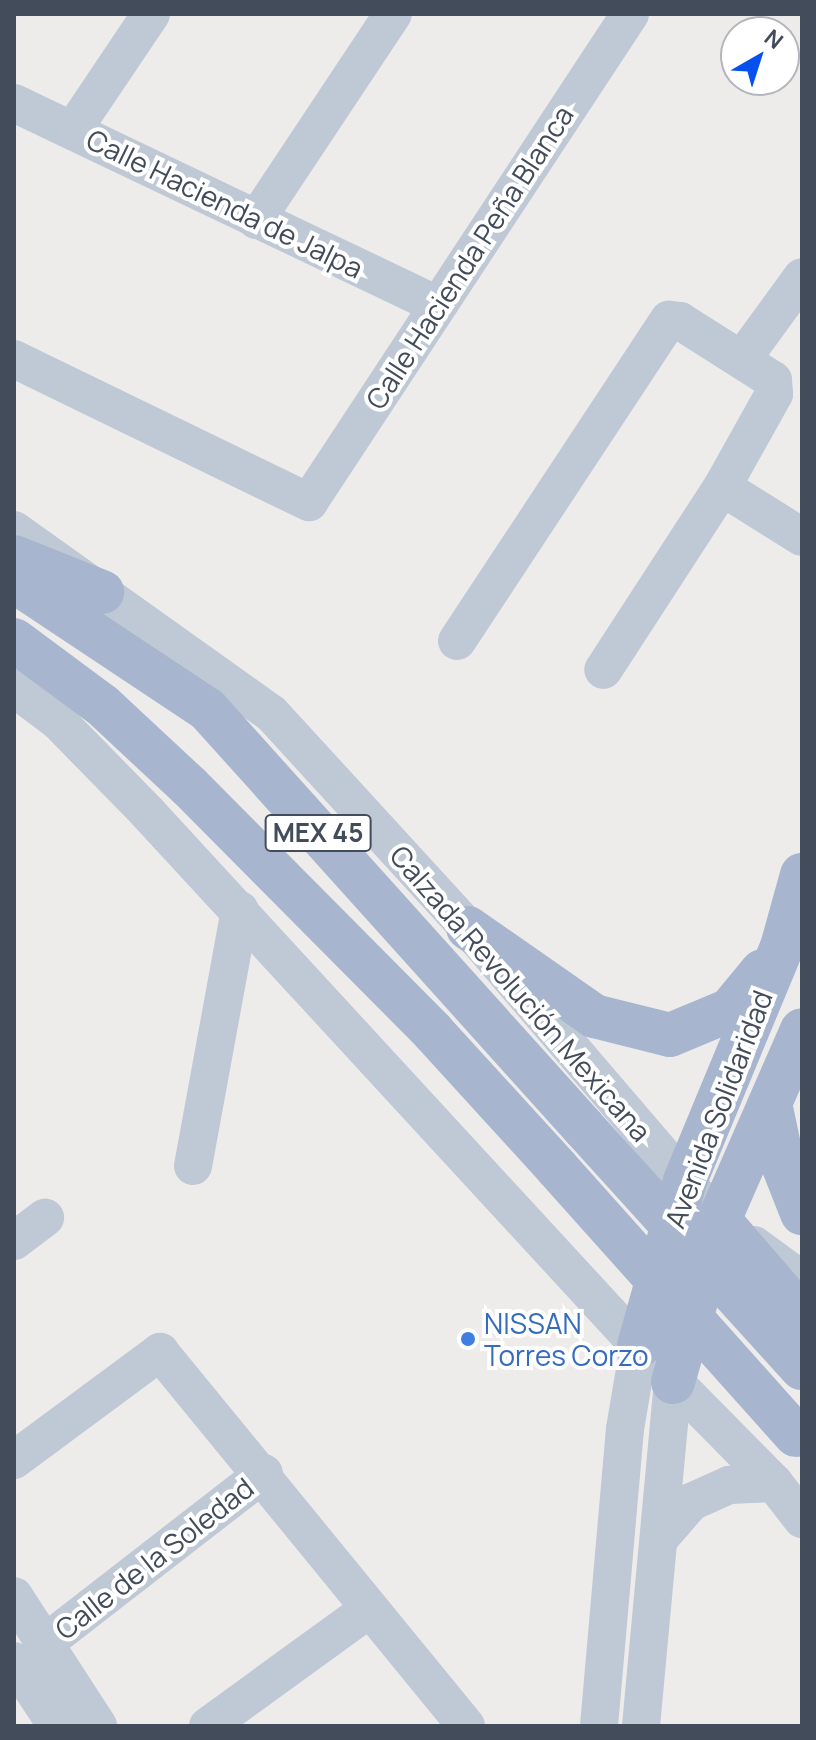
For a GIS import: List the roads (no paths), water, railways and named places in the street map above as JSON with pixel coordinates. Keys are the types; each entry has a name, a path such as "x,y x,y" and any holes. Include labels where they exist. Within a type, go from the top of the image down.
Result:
{"main road":[{"path":"14,557 102,592"},
{"name":"MEX 45","path":"14,581 207,709 802,1368"},
{"name":"MEX 45","path":"14,640 102,705 189,786 433,1032 799,1439"},
{"name":"Avenida Solidaridad","path":"639,1346 685,1181 782,947 802,875"},
{"path":"468,928 594,1016 670,1035 730,1010 782,947"},
{"name":"Avenida Solidaridad","path":"673,1382 719,1220 771,1108 802,1030"},
{"path":"771,1108 783,1165 802,1213"},
{"path":"719,1220 802,1316"}],"street":[{"path":"73,130 151,14"},
{"path":"256,220 393,14"},
{"name":"Calle Hacienda Peña Blanca","path":"14,359 309,502 436,304 630,14"},
{"name":"Calle Hacienda de Jalpa","path":"14,103 436,304"},
{"path":"743,358 802,277"},
{"path":"457,641 669,320 680,321 743,358 773,380 774,394 722,487 603,670"},
{"path":"722,487 802,537"},
{"name":"Calzada Revolución Mexicana","path":"14,530 271,713 468,928 719,1220 802,1280"},
{"path":"14,688 58,721 240,910 639,1346 774,1483 802,1519"},
{"path":"193,1166 240,910"},
{"path":"14,1241 45,1218"},
{"name":"Avenida Solidaridad","path":"599,1726 625,1429 639,1346"},
{"path":"14,1460 160,1352 264,1473 369,1609 466,1726"},
{"name":"Avenida Solidaridad","path":"641,1726 673,1382"},
{"name":"Calle de la Soledad","path":"23,1659 264,1473"},
{"path":"659,1539 691,1502 729,1485 774,1483"},
{"path":"14,1596 23,1659 57,1726"},
{"path":"208,1726 369,1609"},
{"path":"23,1659 98,1726"}],"place":[{"name":"NISSAN Torres Corzo","path":"468,1339"}]}
